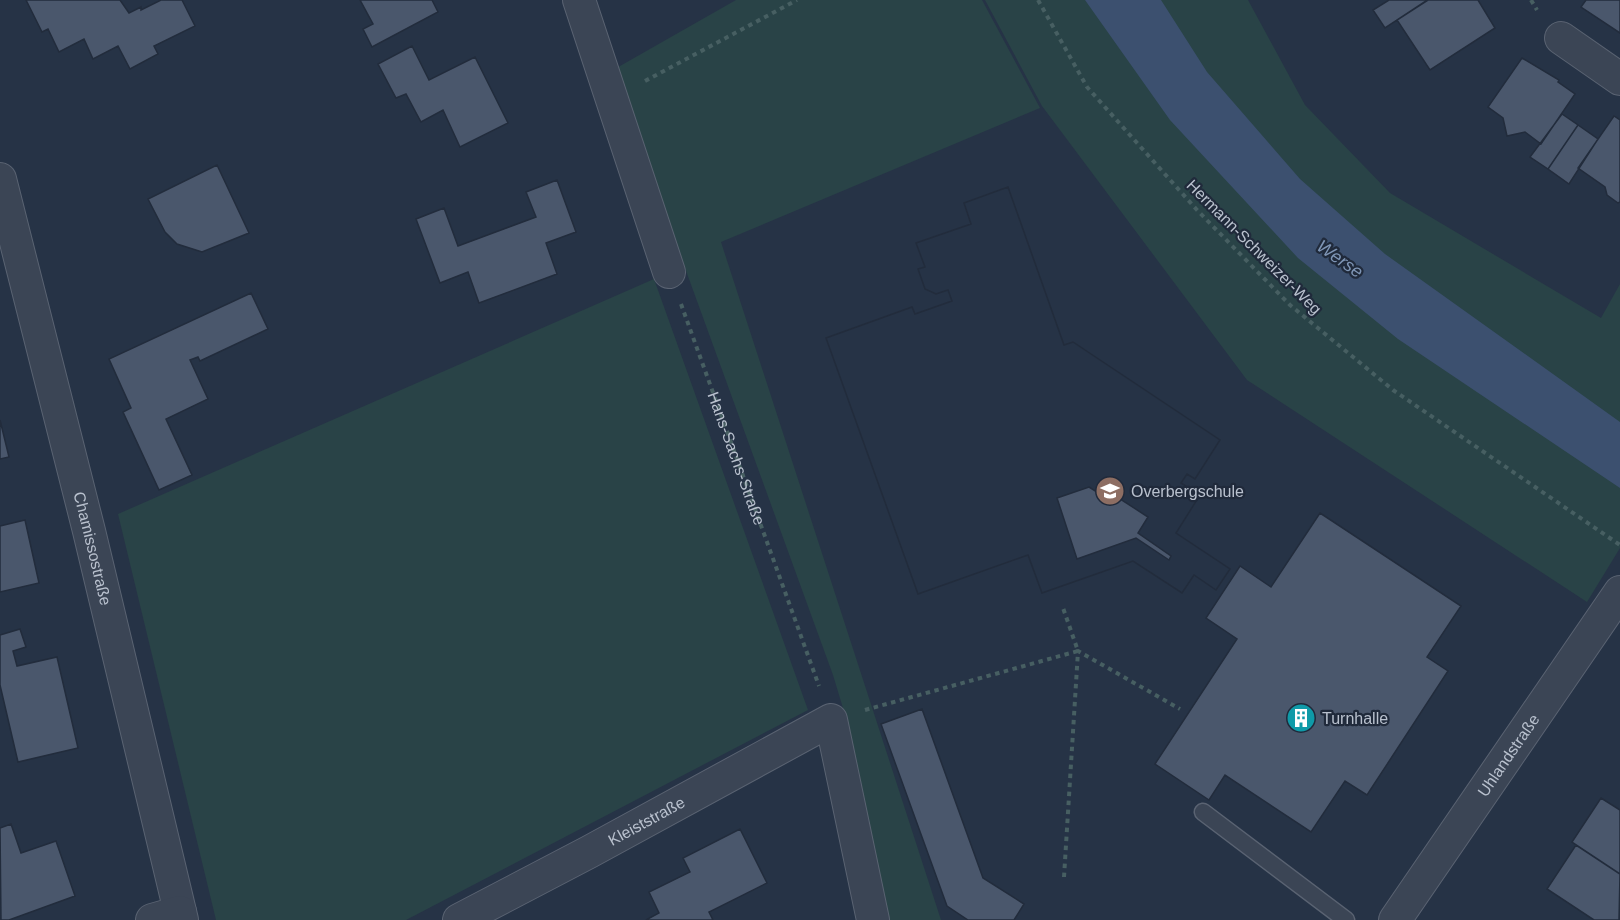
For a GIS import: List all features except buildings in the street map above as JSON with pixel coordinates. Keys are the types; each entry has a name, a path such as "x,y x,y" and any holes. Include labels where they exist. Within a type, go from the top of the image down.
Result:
{"street":[{"path":"579,0 610,100 669,272"},
{"path":"1561,38 1620,79"},
{"name":"Chamissostraße","path":"0,179 92,543 172,917"},
{"name":"Uhlandstraße","path":"1395,920 1620,592"},
{"path":"831,720 873,920"},
{"name":"Kleiststraße","path":"459,920 831,720"}],"lane":[{"path":"1203,812 1346,920"}],"path":[{"path":"610,100 797,0"},
{"name":"Hermann-Schweizer-Weg","path":"1038,0 1087,87 1197,210 1290,305 1393,390 1620,545"},
{"name":"Hans-Sachs-Straße","path":"669,272 831,720"},
{"path":"1062,605 1078,651 1064,877"},
{"path":"831,720 1078,651 1180,709"}],"green space":[{"path":"736,0 982,0 1040,108 721,242 941,920 889,920 849,728 833,675 613,70"},
{"path":"985,0 1248,0 1305,105 1390,193 1601,318 1620,284 1620,548 1587,602 1247,380 1042,106"},
{"path":"654,279 808,710 406,920 216,920 118,514"}],"water":[{"name":"Werse","path":"1085,0 1161,0 1207,72 1300,179 1385,254 1620,422 1620,488 1398,339 1298,258 1170,120"}],"place":[{"name":"Overbergschule","path":"1110,491"},
{"name":"Turnhalle","path":"1301,718"}]}
